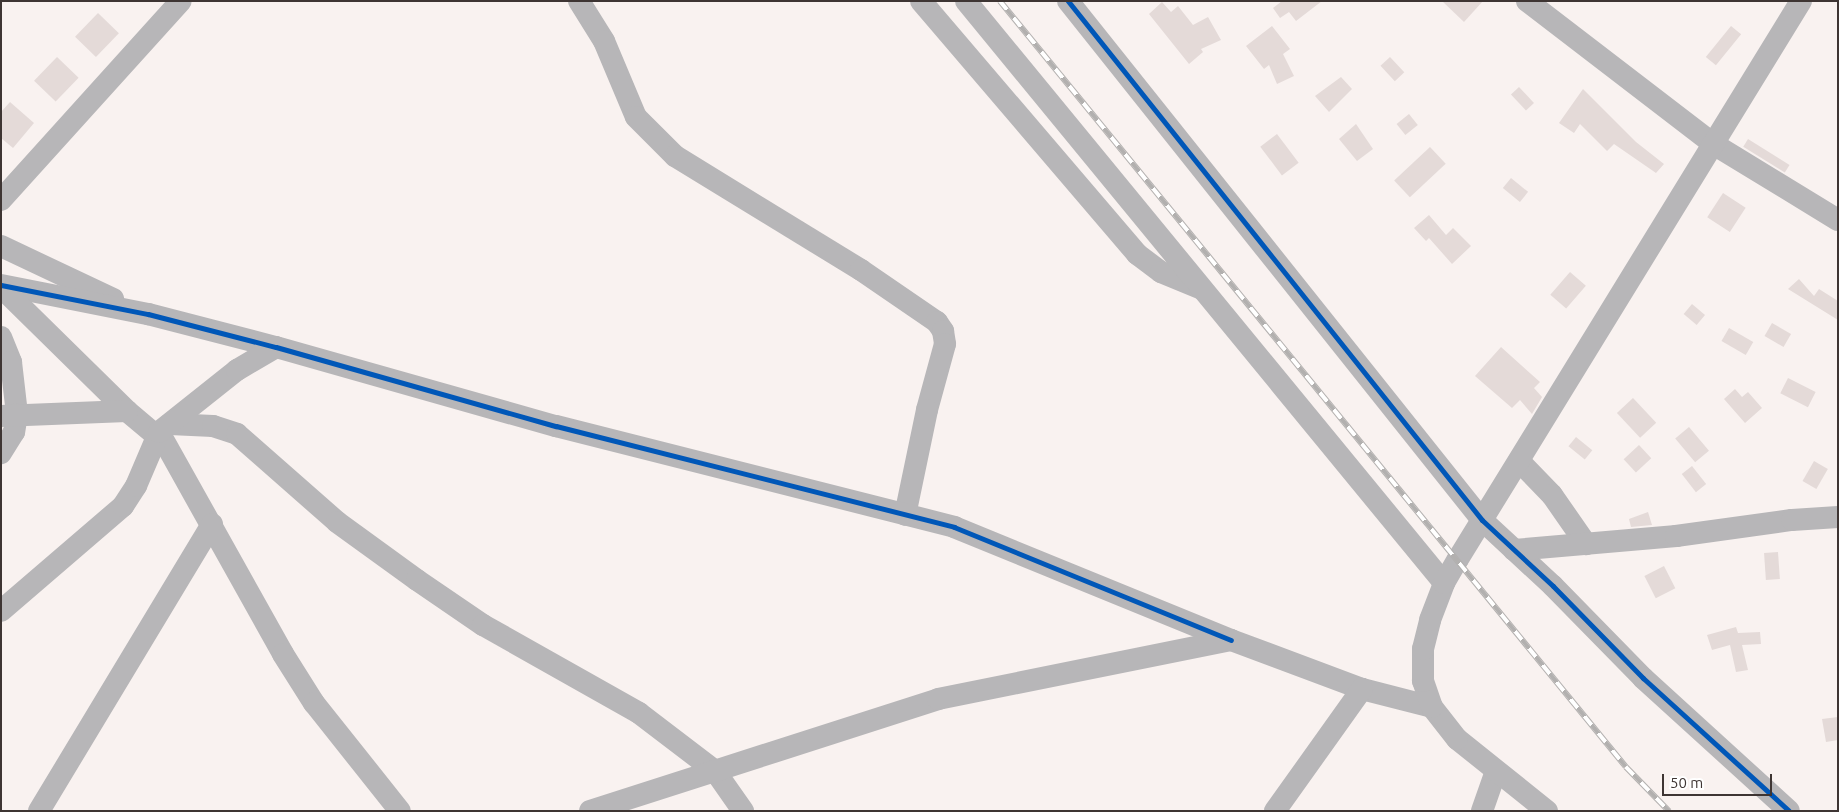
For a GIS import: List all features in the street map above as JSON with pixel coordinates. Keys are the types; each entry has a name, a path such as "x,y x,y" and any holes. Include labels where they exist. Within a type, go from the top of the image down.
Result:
{"street":[{"path":"1,200 181,1"},
{"path":"578,1 604,41 636,117 675,156 860,270 937,322 943,331 945,344 927,410 905,515"},
{"path":"921,1 1137,254 1162,272 1205,290"},
{"path":"966,1 1444,583"},
{"path":"1068,1 1482,520 1643,678 1789,811"},
{"path":"1527,1 1714,145 1838,220"},
{"path":"1547,811 1457,739 1432,707 1423,682 1424,649 1430,620 1444,583 1801,1"},
{"path":"1,246 148,314"},
{"path":"1,286 148,314 276,347 556,426 954,527 1231,640 1362,689 1432,707"},
{"path":"1,286 127,412 162,431 283,654 314,703 400,811"},
{"path":"1,337 11,362 9,415 14,432 1,453"},
{"path":"1,611 123,506 136,486 162,431 237,370 276,347"},
{"path":"9,415 127,412"},
{"path":"162,431 213,426 237,434 337,522 417,580 483,625 639,713 715,771 743,811"},
{"path":"1519,460 1552,495 1586,544"},
{"path":"1514,550 1838,517"},
{"path":"39,811 212,524"},
{"path":"590,811 938,699 1231,640"},
{"path":"1275,811 1362,689"},
{"path":"1482,811 1496,771"}],"building":[{"path":"1282,1 1322,1 1296,21 1289,12 1280,18 1273,8"},
{"path":"1442,1 1483,1 1464,22"},
{"path":"1162,2 1171,12 1178,6 1193,25 1208,17 1221,40 1201,49 1203,52 1189,64 1149,14"},
{"path":"98,13 119,33 96,57 75,37"},
{"path":"1272,26 1290,49 1283,54 1294,76 1277,84 1269,65 1264,69 1246,46"},
{"path":"1731,26 1741,34 1716,65 1706,57"},
{"path":"57,57 79,78 56,102 34,81"},
{"path":"1390,57 1404,72 1395,81 1380,66"},
{"path":"1341,77 1352,89 1329,112 1315,96"},
{"path":"1519,87 1534,103 1526,111 1511,95"},
{"path":"1583,89 1636,142 1664,164 1656,173 1614,144 1607,151 1580,124 1574,133 1559,123"},
{"path":"10,102 34,123 13,148 1,138 1,112"},
{"path":"1409,114 1418,125 1405,135 1397,124"},
{"path":"1356,124 1373,149 1357,161 1339,139"},
{"path":"1277,134 1299,163 1282,175 1260,147"},
{"path":"1748,139 1790,165 1785,173 1743,147"},
{"path":"1430,147 1446,164 1410,197 1394,180"},
{"path":"1511,178 1528,192 1520,202 1503,188"},
{"path":"1723,193 1746,208 1730,232 1707,217"},
{"path":"1429,215 1446,235 1453,228 1471,246 1452,264 1429,238 1426,241 1414,228"},
{"path":"1570,272 1586,286 1566,308 1550,295"},
{"path":"1799,279 1814,296 1819,289 1838,301 1838,320 1788,289"},
{"path":"1692,304 1705,315 1697,325 1684,314"},
{"path":"1772,323 1791,334 1784,347 1764,336"},
{"path":"1729,328 1753,342 1746,355 1722,341"},
{"path":"1501,347 1540,382 1534,388 1542,397 1532,414 1520,400 1512,408 1475,376"},
{"path":"1788,378 1816,392 1808,407 1780,393"},
{"path":"1735,389 1742,397 1748,392 1762,408 1745,423 1724,399"},
{"path":"1633,398 1656,423 1640,438 1617,413"},
{"path":"1689,427 1709,451 1695,462 1675,439"},
{"path":"1576,437 1592,450 1585,460 1568,446"},
{"path":"1639,445 1651,458 1636,472 1624,459"},
{"path":"1814,461 1828,469 1816,489 1802,481"},
{"path":"1692,466 1706,484 1696,492 1682,474"},
{"path":"1648,512 1652,525 1631,527 1629,519"},
{"path":"1778,552 1780,579 1766,580 1764,553"},
{"path":"1664,566 1675,588 1656,598 1644,576"},
{"path":"1736,627 1738,633 1760,632 1761,644 1742,645 1748,670 1736,672 1730,645 1712,650 1707,635"},
{"path":"1838,717 1838,740 1826,742 1822,719"}],"railway":[{"path":"1000,1 1626,767 1669,811"}],"cycle path":[{"path":"1068,1 1482,520 1553,586 1643,678 1789,811"},
{"path":"1,285 148,314 276,347 556,426 954,527 1231,640"}]}
